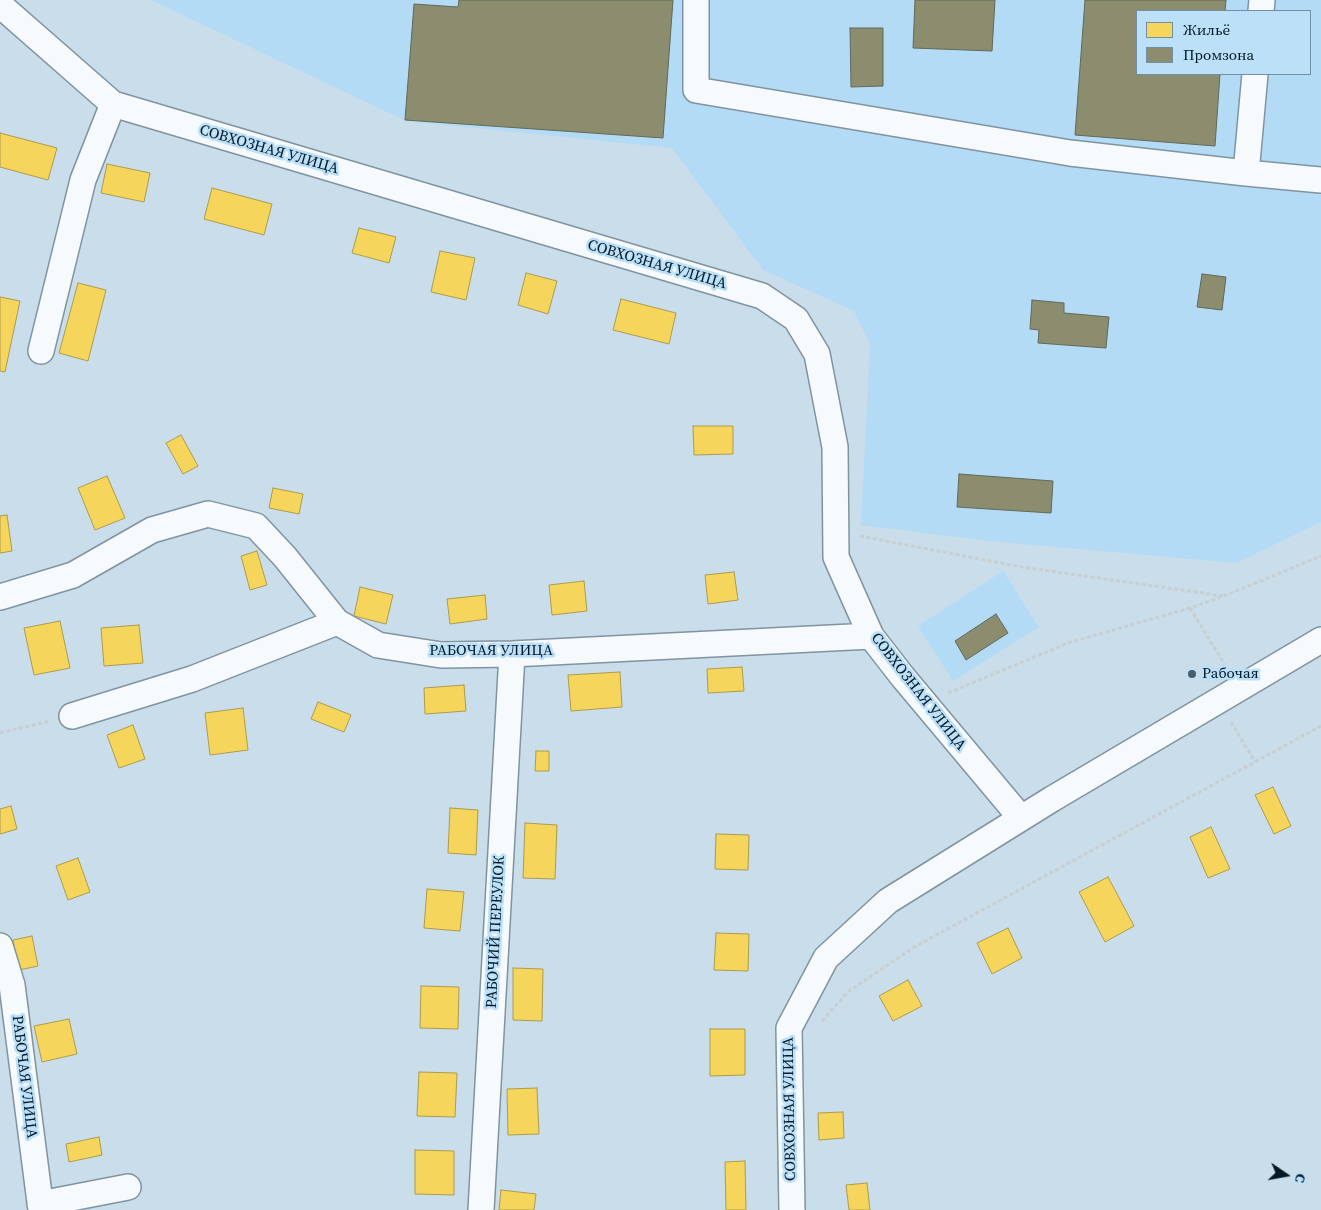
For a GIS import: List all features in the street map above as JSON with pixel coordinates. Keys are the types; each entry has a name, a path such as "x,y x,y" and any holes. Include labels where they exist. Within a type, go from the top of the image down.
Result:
{"street":[{"path":"696,0 696,90 1070,153 1321,180"},
{"name":"СОВХОЗНАЯ УЛИЦА","path":"0,5 113,104 762,296 796,319 817,354 835,447 836,557 871,636 902,676 1021,818"},
{"path":"1246,173 1255,75"},
{"path":"41,351 82,180 113,104"},
{"name":"РАБОЧАЯ УЛИЦА","path":"0,597 73,575 152,530 208,514 256,526 285,557 337,622 378,645 441,654 512,654 871,636"},
{"path":"72,716 192,679 337,622"},
{"name":"СОВХОЗНАЯ УЛИЦА","path":"792,1210 789,1028 826,958 888,901 1021,818 1321,640"},
{"name":"РАБОЧИЙ ПЕРЕУЛОК","path":"481,1210 512,654"},
{"name":"РАБОЧАЯ УЛИЦА","path":"0,946 12,985 41,1207"},
{"path":"41,1207 128,1187"}],"path":[{"path":"836,524 861,536 1022,567 1224,596"},
{"path":"924,702 1068,642 1190,608 1321,556"},
{"path":"0,732 72,716"},
{"path":"817,1027 849,990 916,946 1321,726"}],"shaded area":[{"path":"151,0 1321,0 1321,522 1236,563 989,541 861,525 870,344 854,311 763,270 672,148 406,121"},
{"path":"1003,571 1039,627 953,681 918,626"}],"building: Жильё":[{"path":"0,133 57,148 48,180 0,167"},
{"path":"107,164 150,173 144,202 101,193"},
{"path":"212,188 272,204 264,235 204,219"},
{"path":"359,228 396,237 389,263 352,253"},
{"path":"440,251 475,258 466,300 431,292"},
{"path":"526,273 557,281 548,314 518,305"},
{"path":"78,283 106,290 88,361 59,353"},
{"path":"0,297 20,301 5,372 0,371"},
{"path":"621,299 676,313 669,344 613,330"},
{"path":"693,426 733,426 733,454 694,455"},
{"path":"181,435 198,466 183,474 166,443"},
{"path":"107,476 125,518 95,530 78,488"},
{"path":"273,488 303,494 299,514 269,508"},
{"path":"7,515 12,551 0,553 0,516"},
{"path":"257,551 267,585 250,590 241,556"},
{"path":"734,572 738,600 708,604 705,575"},
{"path":"584,581 587,611 552,615 549,585"},
{"path":"360,587 393,595 386,624 354,616"},
{"path":"485,595 487,619 450,624 447,599"},
{"path":"60,621 70,668 34,675 24,628"},
{"path":"139,625 143,663 104,666 101,628"},
{"path":"742,667 744,691 708,693 707,669"},
{"path":"620,672 622,707 571,711 568,675"},
{"path":"464,685 466,711 425,714 424,688"},
{"path":"318,702 351,715 344,732 311,719"},
{"path":"243,708 248,750 210,755 205,713"},
{"path":"133,725 145,759 119,768 107,735"},
{"path":"536,751 549,751 549,771 535,771"},
{"path":"1273,787 1291,826 1274,834 1255,795"},
{"path":"11,806 17,829 0,834 0,809"},
{"path":"450,808 478,810 476,855 448,853"},
{"path":"525,823 557,825 555,879 523,878"},
{"path":"1211,827 1230,869 1208,878 1190,837"},
{"path":"716,834 749,835 748,870 715,869"},
{"path":"78,858 90,892 68,900 56,866"},
{"path":"1108,877 1134,926 1105,942 1079,892"},
{"path":"427,889 464,892 460,931 424,928"},
{"path":"1008,928 1022,958 992,974 977,943"},
{"path":"716,933 749,934 748,971 714,970"},
{"path":"32,936 38,966 19,970 13,940"},
{"path":"513,968 543,969 542,1021 513,1020"},
{"path":"908,980 922,1006 893,1021 879,996"},
{"path":"421,986 459,987 458,1029 420,1028"},
{"path":"69,1019 77,1054 42,1062 34,1026"},
{"path":"710,1029 745,1029 745,1075 710,1076"},
{"path":"419,1072 457,1073 455,1117 417,1116"},
{"path":"537,1088 539,1134 508,1135 507,1089"},
{"path":"843,1112 844,1138 819,1140 818,1113"},
{"path":"99,1137 102,1155 69,1162 66,1144"},
{"path":"415,1150 454,1151 454,1195 415,1194"},
{"path":"745,1161 746,1210 726,1210 725,1162"},
{"path":"867,1183 870,1210 849,1210 846,1185"},
{"path":"501,1190 536,1194 534,1210 499,1210"}],"building: Промзона":[{"path":"459,0 673,0 663,138 405,120 414,4 458,7"},
{"path":"915,0 995,0 992,51 913,48"},
{"path":"1085,0 1226,0 1225,10 1136,10 1136,75 1220,75 1215,146 1075,135"},
{"path":"850,28 883,28 883,86 851,87"},
{"path":"1202,274 1226,277 1222,310 1197,307"},
{"path":"1032,300 1064,303 1064,313 1109,317 1106,348 1038,343 1039,330 1030,329"},
{"path":"959,474 1053,481 1051,513 957,507"},
{"path":"996,614 1008,633 966,660 955,641"}],"place":[{"name":"Рабочая","path":"1192,674"}]}
